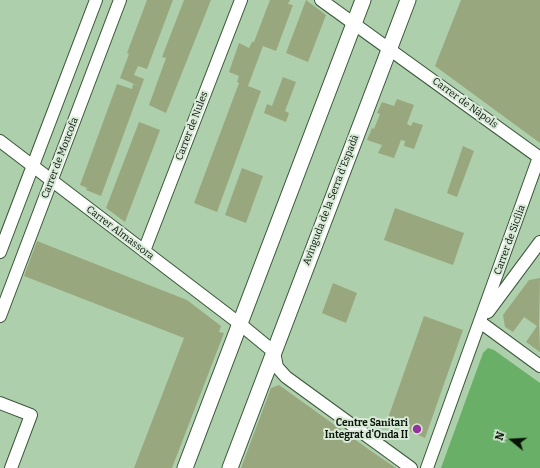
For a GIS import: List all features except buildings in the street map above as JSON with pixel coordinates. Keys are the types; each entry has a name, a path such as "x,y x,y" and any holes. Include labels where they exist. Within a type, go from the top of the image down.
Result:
{"street":[{"path":"0,252 96,0"},
{"name":"Carrer de Moncofa","path":"0,316 120,0"},
{"name":"Carrer de Nules","path":"144,251 240,0"},
{"path":"321,0 389,48"},
{"path":"186,468 363,0"},
{"name":"Avinguda de la Serra d'Espadà","path":"230,468 408,0"},
{"name":"Carrer de Nàpols","path":"389,48 540,158"},
{"name":"Carrer Almassora","path":"0,141 240,324"},
{"name":"Carrer de Sicília","path":"427,468 540,158"},
{"name":"Carrer de Sicília","path":"480,322 535,258 540,242"},
{"path":"480,322 540,366"},
{"path":"240,324 274,352 277,367 286,377 412,468"},
{"path":"0,403 31,415 10,468"}],"green space":[{"path":"488,348 494,350 540,383 540,468 441,468 483,353"}],"place":[{"name":"Centre Sanitari Integrat d'Onda II","path":"417,429"}]}
